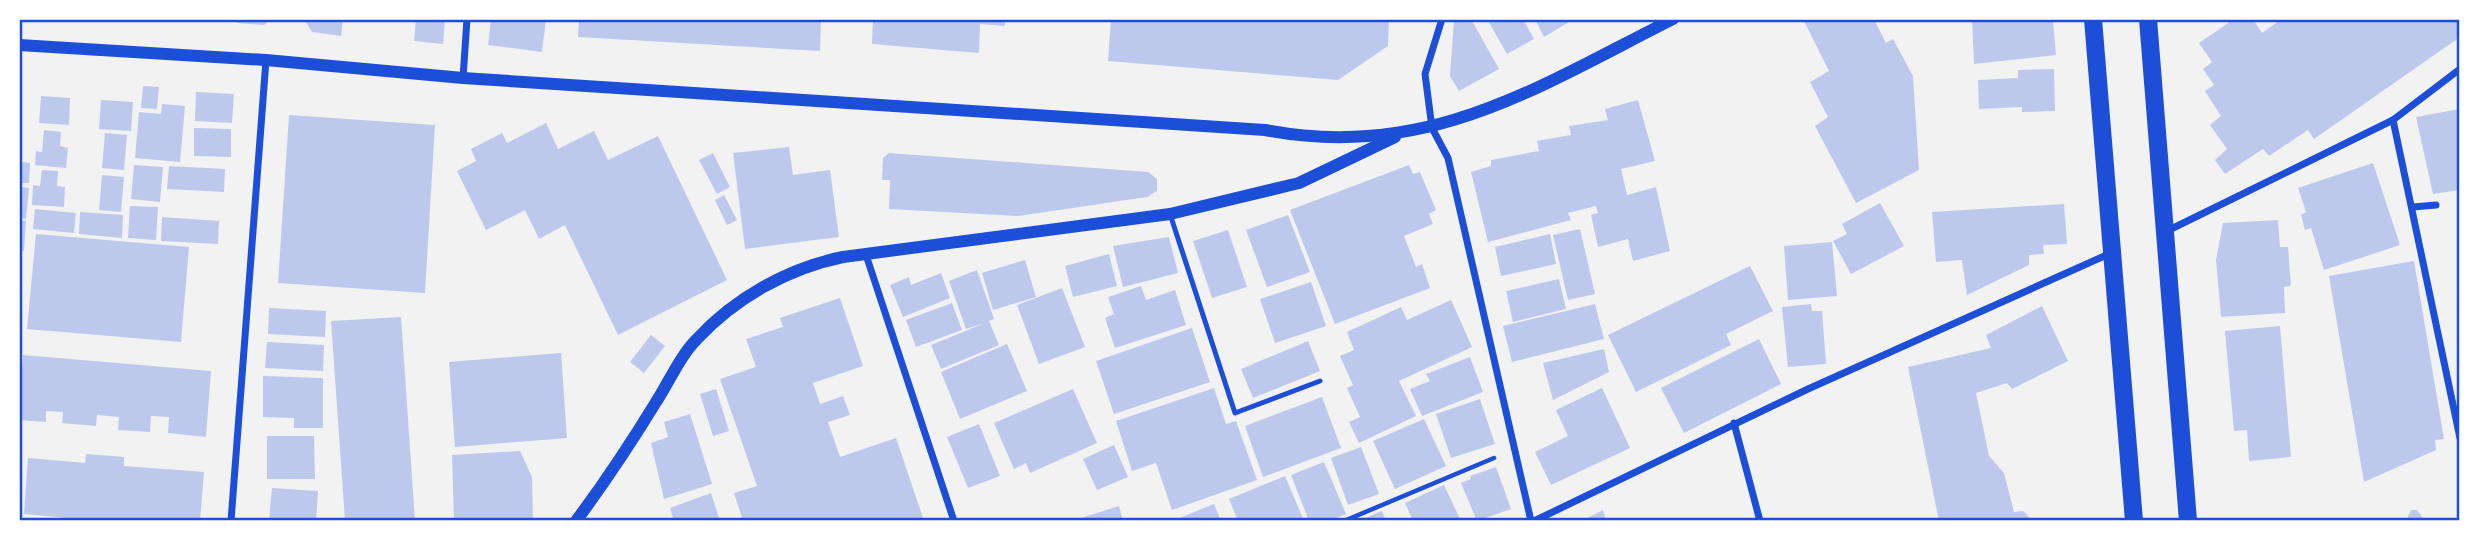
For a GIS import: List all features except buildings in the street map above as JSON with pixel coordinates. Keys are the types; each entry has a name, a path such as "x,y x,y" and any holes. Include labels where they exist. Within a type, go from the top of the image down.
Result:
{"main road":[{"path":"2093,19 2134,521"},
{"path":"2148,19 2167,231 2188,521"}],"street":[{"path":"463,78 467,19"},
{"path":"1442,19 1424,74 1432,128 1448,158 1533,521 1734,424 2112,253"},
{"path":"19,45 265,60 463,78 1265,130 1293,135 1399,135 1458,121 1514,99 1673,19"},
{"path":"231,521 265,60"},
{"path":"2167,231 2393,120 2460,69"},
{"path":"2393,120 2460,439"},
{"path":"576,521 611,475 696,340 768,284 818,262 1170,214 1268,193 1298,183 1399,135"},
{"path":"2413,208 2436,205"},
{"path":"866,255 954,521"},
{"path":"1734,424 1760,521"}],"lane":[{"path":"1170,214 1235,412 1320,382"}],"path":[{"path":"1344,521 1496,457"}]}
